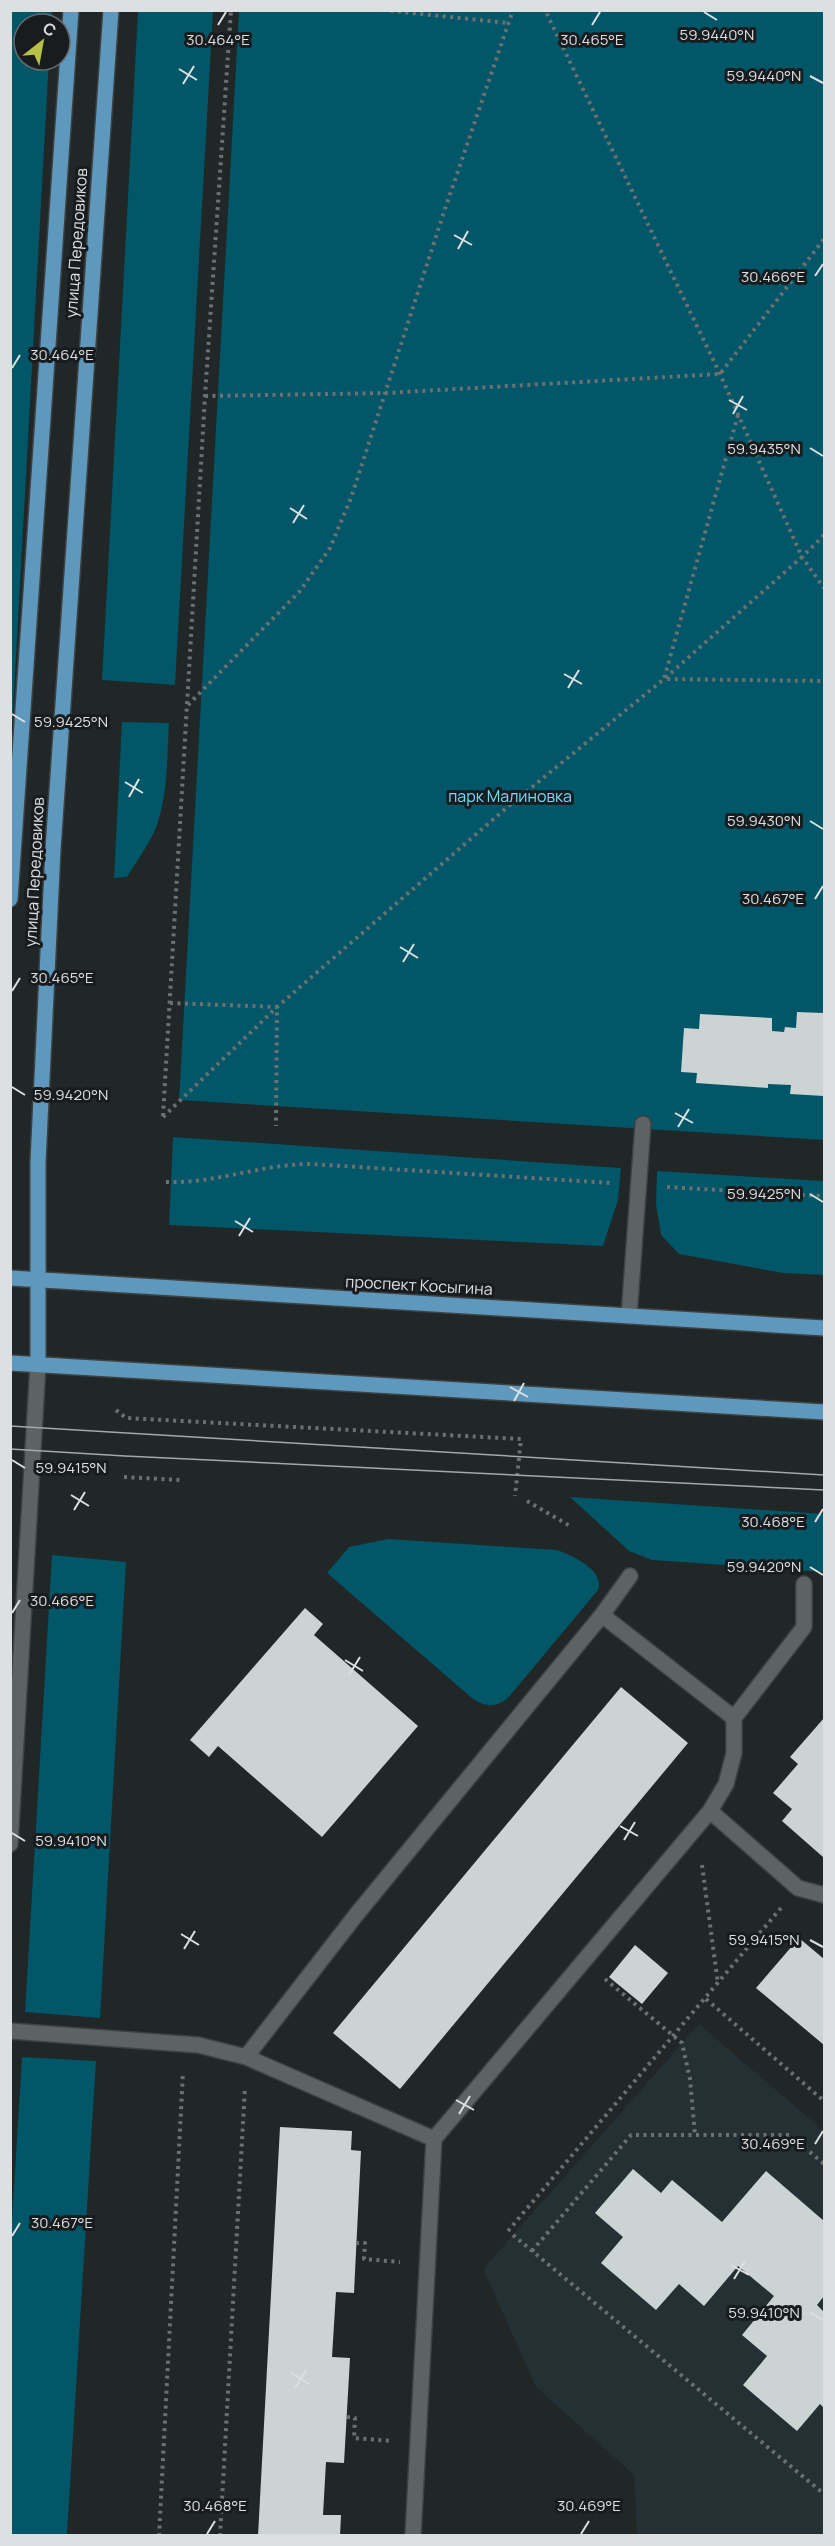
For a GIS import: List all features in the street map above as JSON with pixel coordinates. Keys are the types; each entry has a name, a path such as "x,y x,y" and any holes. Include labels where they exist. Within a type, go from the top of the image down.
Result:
{"main road":[{"name":"улица Передовиков","path":"10,899 71,10"},
{"name":"улица Передовиков","path":"38,1364 38,1162 53,849 111,10"},
{"name":"проспект Косыгина","path":"10,1278 825,1328"},
{"path":"10,1363 825,1412"}],"street":[{"path":"629,1316 643,1124"},
{"name":"улица Передовиков","path":"10,1844 38,1364"},
{"path":"246,2057 363,1906 602,1615 630,1576"},
{"path":"413,2535 434,2139 710,1811 726,1784 734,1753 734,1718 804,1627 804,1584"},
{"path":"602,1615 734,1718"},
{"path":"710,1811 798,1888 825,1895"},
{"path":"10,2031 184,2044 246,2057 434,2139"}],"path":[{"path":"231,10 205,396 164,1117 277,1007 504,810 664,679 825,535"},
{"path":"383,10 508,23"},
{"path":"187,706 300,591 330,548 351,498 444,212 513,10"},
{"path":"545,10 720,374 802,557 825,588"},
{"path":"205,396 386,393 720,374 825,239"},
{"path":"664,679 738,414"},
{"path":"664,679 825,681"},
{"path":"170,1003 277,1007"},
{"path":"276,1126 277,1007"},
{"path":"166,1182 197,1180 290,1164 311,1164 825,1196"},
{"path":"116,1410 126,1418 521,1439 515,1496"},
{"path":"124,1477 180,1480"},
{"path":"526,1501 570,1526"},
{"path":"697,1826 718,1984"},
{"path":"508,2231 798,1888"},
{"path":"584,1961 682,2043 690,2079 695,2135"},
{"path":"706,1999 825,2101"},
{"path":"159,2535 184,2044"},
{"path":"220,2535 246,2057"},
{"path":"532,2251 631,2135 790,2135 825,2164"},
{"path":"513,2235 825,2494"},
{"path":"356,2242 365,2243 364,2259 427,2264"},
{"path":"347,2417 355,2418 354,2438 418,2442"}],"shaded area":[{"path":"699,2024 824,2131 824,2535 637,2535 634,2475 536,2387 483,2269"}],"green space":[{"path":"11,10 52,11 12,12 12,72 48,72 11,747"},
{"path":"138,11 213,11 175,685 102,680"},
{"name":"парк Малиновка","path":"239,11 824,11 824,1140 179,1100"},
{"path":"122,722 169,723 165,787 157,825 127,877 114,878"},
{"path":"173,1137 621,1168 618,1200 603,1246 169,1225"},
{"path":"657,1171 824,1181 824,1275 783,1273 679,1254 661,1235 656,1204"},
{"path":"570,1497 824,1514 824,1572 652,1560 629,1551"},
{"path":"388,1539 557,1550 579,1560 592,1570 597,1576 598,1590 508,1698 499,1704 487,1705 473,1699 327,1573 349,1547"},
{"path":"52,1555 126,1562 100,2018 25,2012"},
{"path":"22,2057 96,2061 67,2535 11,2535 10,2252"}],"building":[{"path":"797,1012 824,1013 824,1096 790,1094 791,1085 768,1084 768,1088 696,1083 697,1073 681,1072 684,1028 699,1029 700,1014 772,1018 772,1031 784,1032 785,1027 796,1028"},
{"path":"305,1608 323,1624 314,1635 418,1726 322,1837 218,1746 209,1757 190,1740"},
{"path":"621,1687 688,1743 400,2089 333,2033"},
{"path":"824,1718 823,1857 782,1821 792,1809 773,1793 798,1764 790,1757"},
{"path":"799,1938 824,1959 824,2045 756,1988"},
{"path":"635,1945 668,1973 642,2004 609,1977"},
{"path":"280,2127 352,2131 351,2150 361,2151 354,2293 336,2292 332,2357 350,2358 344,2463 326,2462 323,2515 341,2515 340,2536 258,2536"},
{"path":"633,2169 661,2193 672,2180 722,2222 766,2171 824,2221 824,2296 817,2305 824,2312 824,2408 820,2404 797,2431 743,2385 767,2356 742,2335 774,2296 738,2266 704,2306 679,2284 656,2310 601,2263 623,2237 595,2213"}],"tram line":[{"path":"10,1426 824,1475"},
{"path":"10,1449 824,1490"}]}
